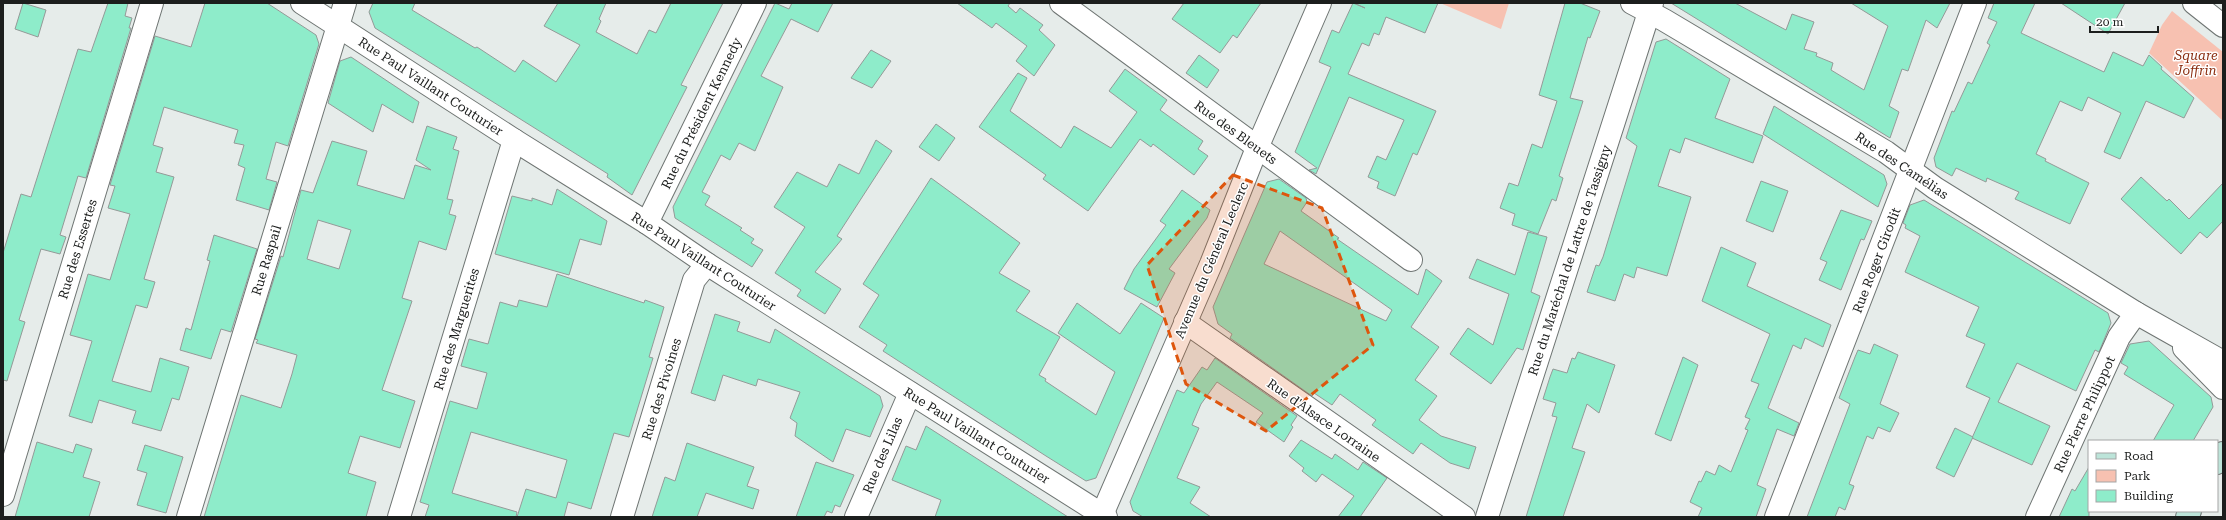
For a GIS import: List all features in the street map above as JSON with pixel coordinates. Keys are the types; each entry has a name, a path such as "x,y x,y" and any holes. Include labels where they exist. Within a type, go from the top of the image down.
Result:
{"street":[{"name":"Rue des Essertes","path":"3,495 152,3"},
{"name":"Rue Paul Vaillant Couturier","path":"302,3 514,140 647,223 707,264 1103,516"},
{"name":"Rue Raspail","path":"188,517 345,3"},
{"name":"Rue du Président Kennedy","path":"647,223 754,3"},
{"name":"Rue des Bleuets","path":"1060,3 1411,260"},
{"name":"Avenue du Général Leclerc","path":"1103,516 1211,264 1257,148 1320,3"},
{"name":"Rue Roger Girodit","path":"1776,517 1975,3"},
{"path":"2194,3 2223,26"},
{"name":"Rue des Camélias","path":"1644,6 1886,152 1935,188 2136,313 2223,362"},
{"name":"Rue du Maréchal de Lattre de Tassigny","path":"1487,517 1644,6"},
{"name":"Rue des Marguerites","path":"399,517 514,140"},
{"name":"Rue des Pivoines","path":"622,517 694,280 707,264"},
{"name":"Rue Pierre Philippot","path":"2037,517 2119,337 2136,313"},
{"name":"Rue d'Alsace Lorraine","path":"1185,322 1464,517"},
{"name":"Rue des Camélias","path":"2168,331 2223,388"},
{"name":"Rue des Lilas","path":"856,517 910,393"}],"highlighted area":[{"path":"1233,175 1322,208 1373,345 1266,431 1186,384 1147,265"}],"green space":[{"path":"1440,3 1509,3 1501,29"},
{"name":"Square Joffrin","path":"2172,11 2223,52 2223,121 2149,53 2162,25"}],"building":[{"path":"23,3 46,10 38,37 15,29"},
{"path":"108,3 128,3 125,16 132,18 129,28 131,28 86,178 78,176 60,235 66,237 60,254 41,249 19,320 25,322 7,381 3,380 3,253 21,194 31,197 78,49 91,52"},
{"path":"205,3 267,3 316,35 319,44 288,146 276,142 266,179 277,182 269,210 236,200 245,168 238,165 244,145 234,143 238,130 164,107 153,145 163,148 156,172 174,177 144,279 155,282 147,308 136,305 112,381 151,392 160,358 189,367 179,400 172,398 161,431 132,423 136,411 99,400 92,423 69,416 92,341 70,335 88,274 110,280 130,214 108,208 115,186 110,185 155,36 191,47"},
{"path":"373,3 415,3 412,10 475,48 477,47 515,72 523,60 556,82 580,45 544,26 558,3 606,3 599,19 601,21 596,32 637,54 649,30 656,33 671,3 723,3 681,85 687,87 632,195 607,177 608,174 375,28 369,12"},
{"path":"775,3 789,9 792,3 833,3 818,32 791,19 761,76 783,87 755,151 739,143 730,160 721,155 702,192 710,196 705,205 742,228 740,230 754,239 751,243 763,250 752,267 675,218 673,207"},
{"path":"957,3 1010,3 1008,6 1016,13 1020,8 1043,25 1039,30 1055,45 1034,76 1016,61 1027,46 996,23 992,28"},
{"path":"1184,3 1261,3 1237,38 1233,35 1220,53 1172,19"},
{"path":"1353,3 1365,8 1354,3 1438,3 1425,33 1386,17 1379,35 1374,33 1369,46 1362,43 1348,74 1436,111 1417,155 1413,153 1395,196 1377,188 1379,182 1368,177 1377,156 1386,160 1404,120 1349,97 1316,174 1309,170 1317,168 1295,152 1331,67 1319,62 1332,30 1339,33"},
{"path":"1565,3 1580,3 1600,11 1590,38 1588,37 1570,98 1583,101 1559,176 1563,178 1556,201 1552,199 1538,234 1512,225 1515,214 1500,208 1509,183 1518,186 1532,144 1542,148 1557,101 1539,95"},
{"path":"1671,3 1735,3 1786,30 1792,14 1814,22 1804,49 1817,53 1816,56 1833,63 1831,70 1864,90 1888,26 1851,3 1950,3 1937,28 1926,20 1908,71 1902,69 1889,106 1899,112 1890,138"},
{"path":"1994,3 2035,3 2021,33 2104,72 2113,52 2143,66 2149,55 2162,67 2161,69 2194,98 2184,118 2146,101 2120,159 2104,152 2121,113 2088,97 2082,111 2060,101 2036,154 2046,159 2045,161 2089,183 2070,224 2015,199 2019,192 1987,178 1986,182 1956,168 1952,176 1936,167 1934,158 1952,111 1954,112 1968,82 1972,84 1990,45 1987,43 1997,22 1988,18"},
{"path":"2061,3 2125,3 2108,34"},
{"path":"1666,39 1730,79 1715,118 1763,136 1753,163 1685,138 1680,153 1670,149 1658,186 1691,197 1667,276 1637,267 1634,278 1624,274 1615,301 1587,292 1596,265 1599,266 1603,257 1637,146 1626,138 1656,42"},
{"path":"871,50 891,61 872,88 851,78"},
{"path":"1199,55 1219,70 1207,88 1186,73"},
{"path":"351,57 419,102 413,123 382,104 373,132 328,103 340,61"},
{"path":"1125,69 1167,100 1160,110 1203,141 1198,149 1208,156 1194,175 1153,144 1151,147 1140,139 1088,211 1043,179 1046,175 979,127 1018,73 1027,78 1010,111 1061,148 1074,126 1111,148 1137,112 1109,91"},
{"path":"1774,106 1884,175 1887,184 1878,207 1763,134"},
{"path":"936,124 955,138 939,161 919,147"},
{"path":"427,126 457,137 453,149 459,151 447,199 453,200 449,214 456,216 446,250 419,241 402,298 412,301 382,390 415,401 400,448 360,436 348,473 376,482 366,517 204,517 241,395 281,408 292,374 297,355 256,343 258,340 255,339 281,256 283,257 301,190 313,193 332,141 367,151 357,185 404,199 415,165 431,170 416,160","holes":["318,220 351,230 339,269 307,259"]},
{"path":"876,140 892,151 837,236 842,239 815,272 841,289 825,314 797,296 801,290 775,273 805,227 774,207 797,172 827,187 839,164 859,174"},
{"path":"2141,177 2167,201 2169,199 2189,219 2223,183 2223,221 2207,238 2200,232 2181,254 2121,199"},
{"path":"931,178 1020,243 999,273 1030,291 1016,311 1060,337 1039,375 1046,379 1045,381 1096,415 1115,372 1058,333 1077,303 1120,334 1141,303 1164,318 1096,478 1086,481 1046,456 883,351 887,345 859,327 879,295 863,284"},
{"path":"1279,179 1306,198 1307,202 1301,211 1339,238 1337,239 1418,295 1426,269 1442,281 1411,327 1439,347 1415,380 1437,396 1419,420 1441,436 1476,447 1469,469 1450,463 1421,443 1413,454 1372,425 1376,420 1340,394 1332,405 1314,393 1312,396 1230,338 1232,334 1218,324 1213,307 1267,182","holes":["1280,231 1392,310 1386,321 1264,264"]},
{"path":"1761,181 1788,191 1773,232 1746,221"},
{"path":"557,189 607,221 601,245 580,239 569,275 495,254 512,196 532,201 532,198 552,205"},
{"path":"1182,190 1210,210 1207,218 1169,269 1175,273 1157,307 1124,289 1134,269 1166,225 1160,221"},
{"path":"1924,200 2108,313 2111,323 2099,352 2095,350 2076,391 2017,363 1998,402 2050,426 2032,465 1972,438 1990,398 1966,387 1985,344 1966,336 1979,307 1905,272 1920,236 1905,228 1906,225 1903,223 1910,205"},
{"path":"1841,210 1872,221 1864,240 1861,239 1841,290 1819,280 1827,262 1820,259"},
{"path":"1528,232 1547,237 1531,292 1540,296 1523,350 1517,348 1491,384 1450,354 1468,328 1493,345 1509,294 1469,278 1477,259 1515,275"},
{"path":"214,235 257,249 231,332 221,329 211,359 180,350 186,328 191,330 210,261 207,260"},
{"path":"1721,247 1756,263 1747,286 1831,325 1823,347 1805,338 1801,349 1793,345 1768,408 1799,423 1794,436 1777,429 1757,485 1766,489 1756,517 1698,517 1702,508 1690,502 1699,481 1701,482 1706,471 1715,475 1719,465 1731,472 1748,430 1745,429 1750,419 1745,417 1759,384 1751,381 1770,334 1702,301"},
{"path":"557,274 644,303 645,300 664,307 649,357 653,358 629,437 614,433 591,509 568,502 564,517 517,517 526,489 556,498 567,460 471,432 452,493 517,512 516,517 425,517 429,505 420,502 450,401 477,409 487,373 461,366 469,339 488,344 500,302 517,307 519,300 547,307"},
{"path":"715,314 740,322 737,331 770,343 775,329 880,396 883,406 870,437 846,429 833,462 795,436 797,423 790,418 800,392 758,379 756,386 723,375 715,401 691,393"},
{"path":"2149,341 2211,397 2213,407 2194,440 2154,440 2174,405 2124,374 2128,367 2121,363 2130,344"},
{"path":"1874,344 1898,355 1880,404 1899,413 1890,432 1878,427 1873,439 1867,436 1849,484 1854,486 1845,510 1839,507 1835,517 1807,517 1850,404 1839,398 1858,350 1870,354"},
{"path":"1578,352 1615,365 1599,413 1587,404 1572,448 1585,452 1563,517 1526,517 1557,417 1552,416 1556,403 1543,399 1553,369 1567,373 1572,358 1575,359"},
{"path":"1683,357 1698,365 1671,441 1655,434"},
{"path":"1215,358 1297,416 1291,425 1293,427 1284,442 1256,422 1263,413 1217,382 1201,404 1192,425 1199,428 1177,478 1200,487 1190,503 1211,517 1143,517 1133,511 1130,502 1177,390 1184,393 1202,367 1207,370"},
{"path":"926,426 1068,517 935,517 941,500 892,480 906,446 916,450"},
{"path":"1955,428 1973,437 1954,477 1936,468"},
{"path":"1301,440 1332,459 1335,454 1358,470 1363,462 1387,478 1360,517 1338,517 1354,496 1322,474 1316,482 1302,471 1304,468 1289,456"},
{"path":"37,442 73,453 76,444 92,449 83,477 100,482 89,517 15,517"},
{"path":"687,443 754,467 747,486 759,490 753,509 706,493 697,517 652,517 665,477 675,481"},
{"path":"145,445 183,457 166,513 137,505 147,473 137,470"},
{"path":"816,462 854,475 840,507 835,505 832,513 827,511 824,517 796,517"},
{"path":"2088,469 2089,517 2059,517 2072,489 2075,491"}]}
